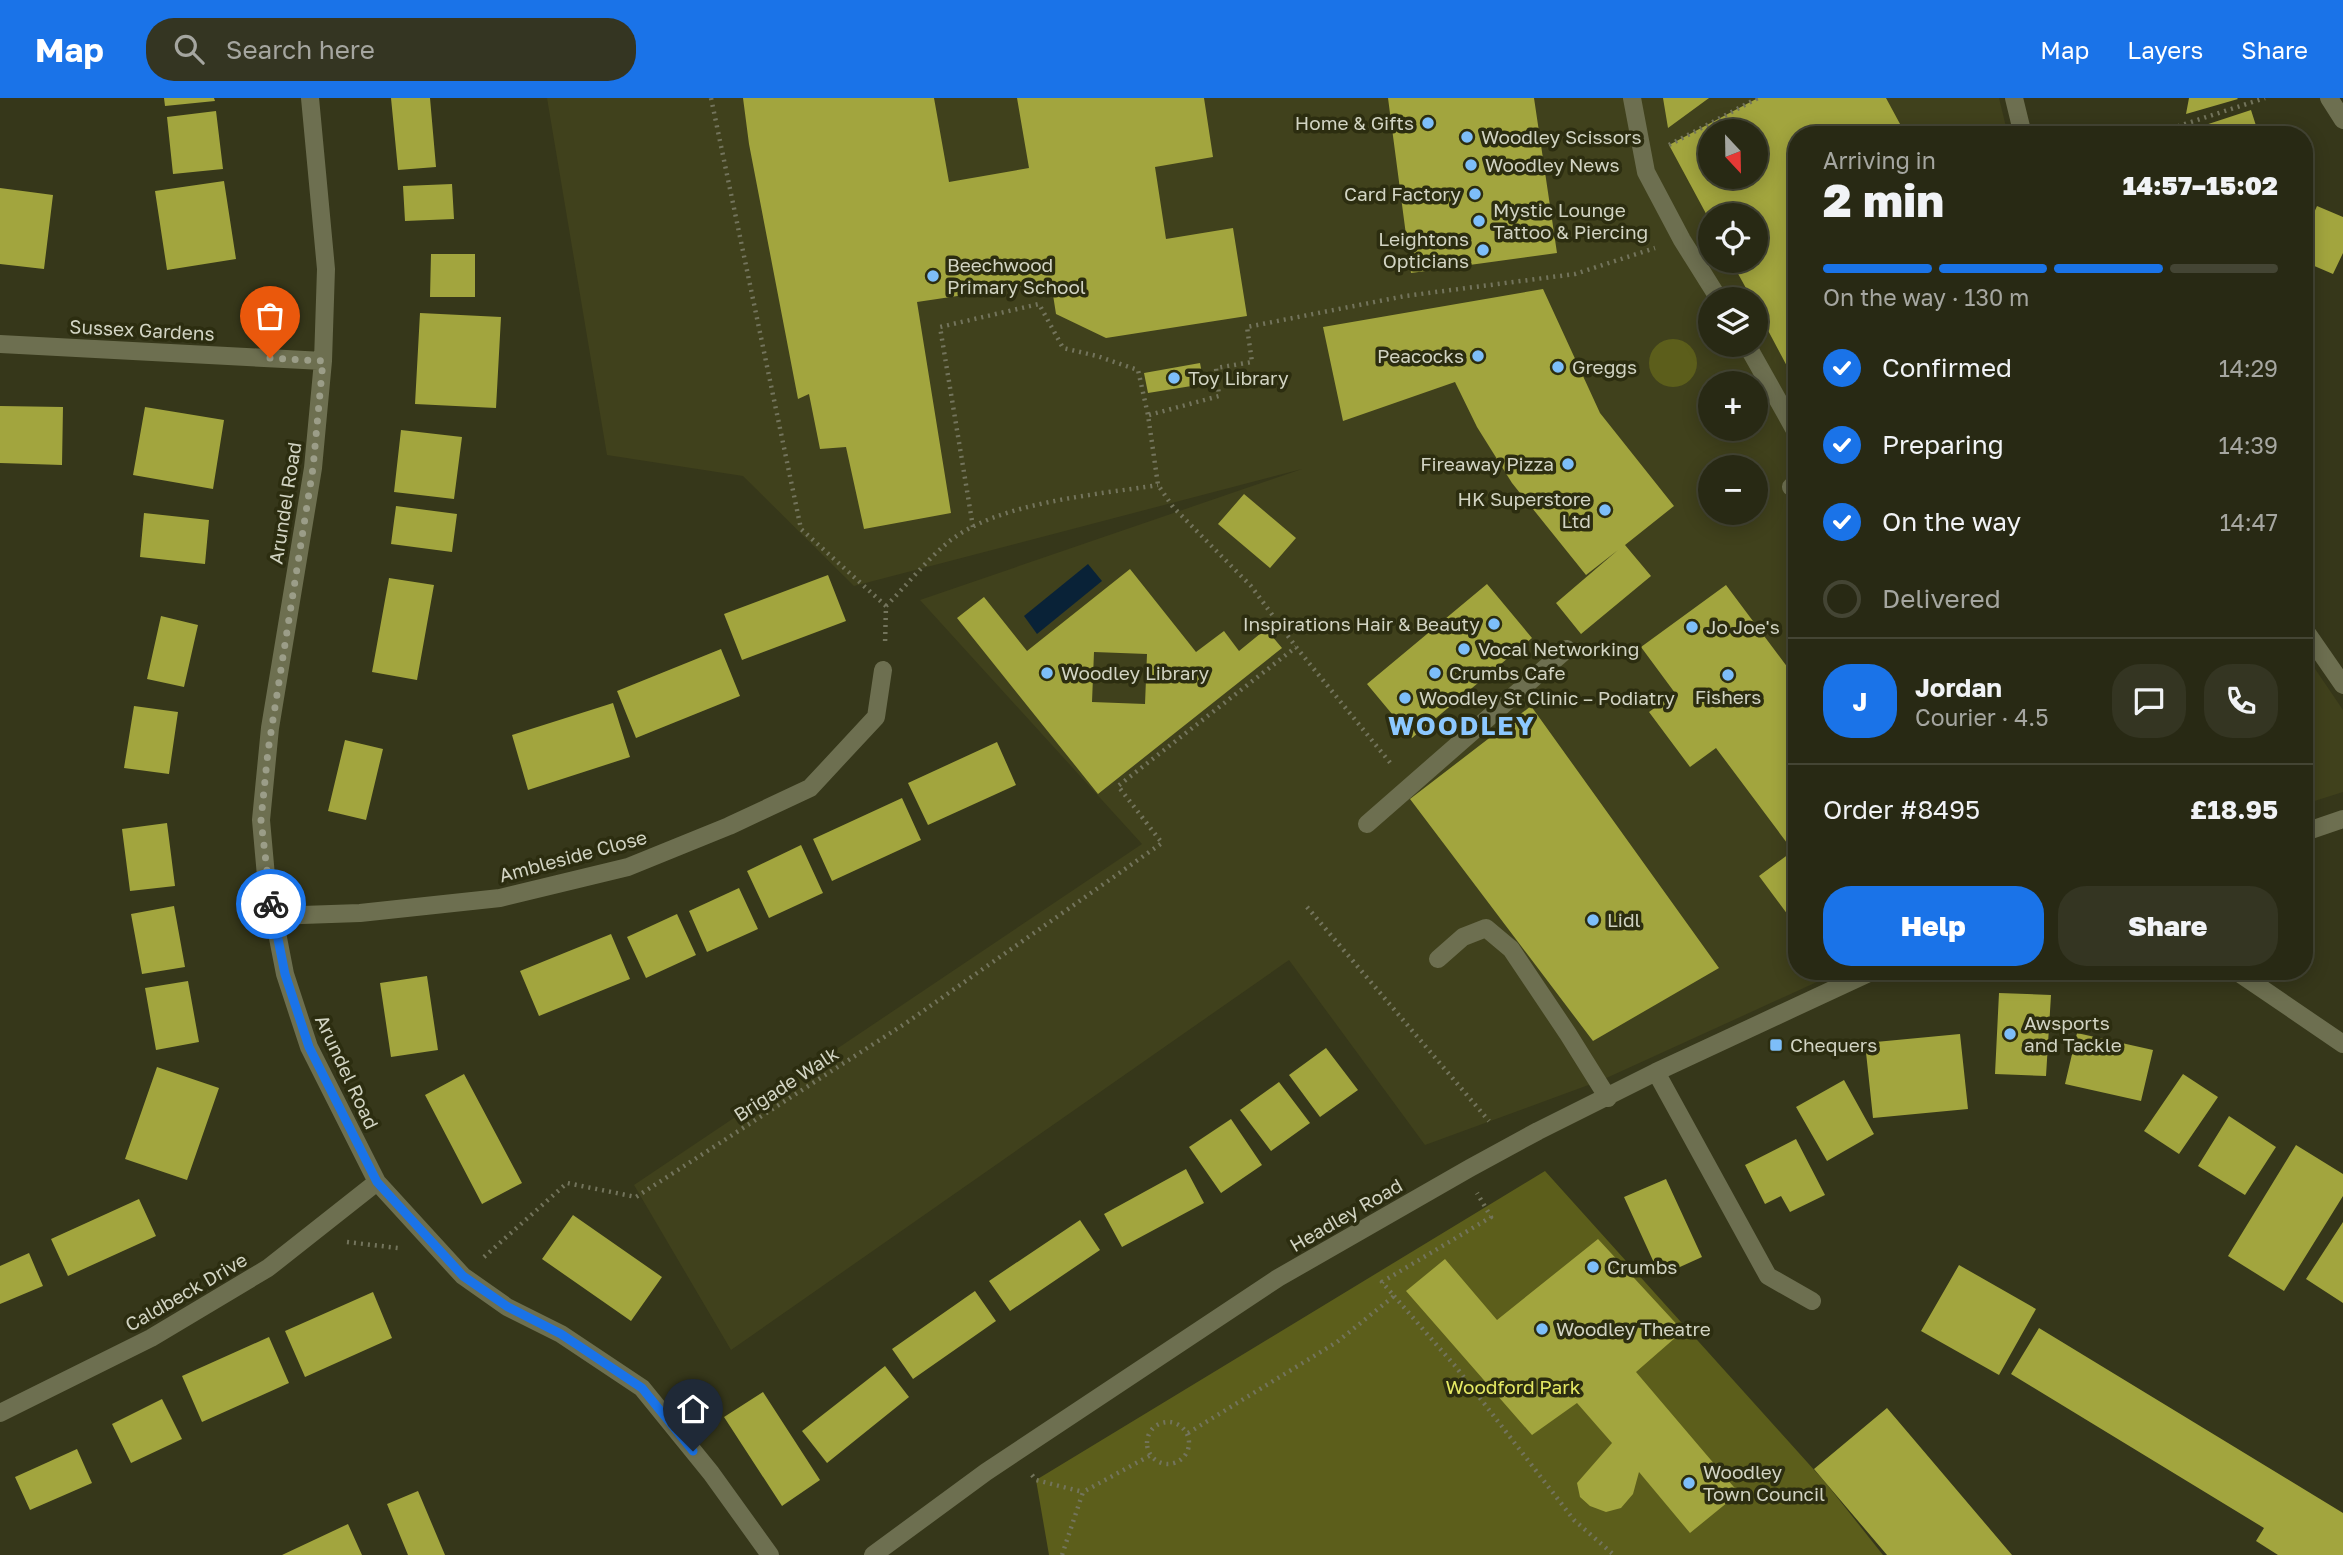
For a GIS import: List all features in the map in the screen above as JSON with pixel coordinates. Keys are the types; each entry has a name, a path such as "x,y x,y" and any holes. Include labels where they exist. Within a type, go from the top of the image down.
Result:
{"street":[{"name":"Arundel Road","path":"310,98 326,269 323,361 313,468 270,729 261,820 266,876 285,974 309,1047 377,1182 463,1276 508,1307 561,1334 642,1388 711,1473 770,1555"},
{"path":"1632,98 1646,172 1682,240 1711,287"},
{"path":"2014,98 2021,126"},
{"path":"2329,98 2329,102 2343,120"},
{"name":"Sussex Gardens","path":"0,344 323,361"},
{"path":"1754,357 1788,418"},
{"path":"2313,642 2343,685"},
{"path":"1367,824 1567,649"},
{"name":"Ambleside Close","path":"273,916 360,913 500,898 628,867 810,788 876,717 883,670"},
{"path":"2313,829 2343,819"},
{"path":"1438,959 1463,937 1486,928 1511,949 1608,1098"},
{"name":"Headley Road","path":"873,1555 1016,1452 1278,1279 1471,1168 1656,1072 1854,980"},
{"path":"2249,980 2343,1045"},
{"path":"1656,1072 1768,1276 1812,1301"},
{"name":"Caldbeck Drive","path":"0,1413 151,1338 268,1268 377,1182"}],"path":[{"path":"711,98 801,529 886,606"},
{"path":"1644,160 1758,98"},
{"path":"2178,126 2264,98"},
{"path":"1148,415 1219,396 1216,368 1252,362 1247,327 1405,296 1575,274 1682,240"},
{"path":"973,527 940,327 1039,304 1063,348 1138,370 1148,415 1158,485 1173,507 1251,586 1296,647 1410,787"},
{"path":"883,670 886,606 947,542 1013,509 1158,485"},
{"name":"Brigade Walk","path":"463,1276 566,1183 636,1197 906,1023 1162,843 1118,786 1296,647"},
{"path":"1307,907 1489,1121"},
{"path":"1477,1192 1491,1217 1382,1282 1456,1367 1574,1520 1614,1555"},
{"path":"301,1242 334,1240 409,1249"},
{"path":"1188,1433 1337,1342 1394,1296"},
{"path":"1158,1424 1178,1424 1188,1433 1190,1447 1182,1460 1169,1465 1155,1461 1150,1455 1147,1442 1152,1429 1158,1424"},
{"path":"1016,1452 1036,1480 1083,1492"},
{"path":"1062,1555 1083,1492 1150,1455"}],"shaded area":[{"path":"547,98 1999,98 2006,126 1788,126 1788,980 1821,980 1602,1080 1425,1145 1289,960 731,1350 634,1185 1142,844 920,600 1302,469 854,586 743,476 607,455"},
{"path":"2313,666 2343,710 2343,792 2313,801"}],"green space":[{"path":"1673,339 1690,346 1697,363 1690,380 1673,387 1656,380 1649,363 1656,346"},
{"name":"Woodford Park","path":"1545,1171 1825,1482 1883,1555 1049,1555 1036,1480"}],"water":[{"path":"1088,564 1102,581 1037,634 1024,616"}],"building":[{"path":"164,98 214,98 215,101 165,106"},
{"path":"391,98 430,98 436,167 398,170"},
{"path":"743,98 934,98 949,182 1029,168 1017,98 1204,98 1213,157 1155,167 1166,239 1233,228 1247,316 1106,338 1056,314 1051,282 917,302 951,513 864,529 846,447 820,449 809,394 798,399 749,144"},
{"path":"1388,98 1534,98 1557,253 1411,273"},
{"path":"1663,98 1709,98 1668,128"},
{"path":"1758,98 1886,98 1901,126 1788,126 1788,368 1768,330 1768,287 1745,287 1738,273 1768,273 1768,203 1700,203 1669,145 1698,130 1698,189 1768,189 1768,119 1718,119"},
{"path":"2189,98 2237,98 2238,99 2186,114"},
{"path":"2251,110 2256,126 2202,126"},
{"path":"216,111 223,169 173,174 167,117"},
{"path":"224,181 236,259 167,270 155,191"},
{"path":"452,184 454,219 405,221 403,186"},
{"path":"0,188 53,195 44,269 0,264"},
{"path":"2317,206 2343,217 2343,253 2333,274 2313,265 2313,215"},
{"path":"431,254 475,254 475,297 430,297"},
{"path":"1543,289 1600,413 1674,506 1625,545 1651,576 1581,634 1556,603 1618,550 1586,575 1512,483 1477,427 1455,382 1343,421 1323,327"},
{"path":"420,313 501,317 496,408 415,404"},
{"name":"Toy Library","path":"1200,363 1204,384 1148,393 1144,373"},
{"path":"0,406 63,407 62,465 0,463"},
{"path":"145,407 224,420 213,489 133,475"},
{"path":"401,430 462,437 454,499 394,492"},
{"path":"1244,494 1296,538 1270,568 1218,524"},
{"path":"396,506 457,514 452,552 391,544"},
{"path":"144,513 209,520 205,564 140,557"},
{"name":"Woodley Library","path":"1130,569 1196,652 1224,631 1239,651 1266,629 1282,648 1098,794 957,618 984,597 1027,651","holes":["1094,652 1147,654 1145,704 1092,702"]},
{"path":"828,575 846,621 742,660 724,614"},
{"path":"389,578 434,585 417,680 372,672"},
{"path":"1487,584 1532,638 1412,738 1367,684"},
{"path":"1726,585 1788,668 1788,844 1716,748 1690,767 1649,712 1675,693 1641,647"},
{"path":"161,616 198,625 184,687 147,679"},
{"path":"721,649 740,696 636,738 617,691"},
{"path":"613,703 630,757 528,790 512,735"},
{"path":"134,706 178,712 169,774 124,768"},
{"name":"Lidl","path":"1531,706 1719,968 1593,1041 1410,799"},
{"path":"345,740 383,749 366,820 328,811"},
{"path":"997,742 1016,785 928,825 908,783"},
{"path":"902,798 921,840 832,881 813,839"},
{"path":"167,823 175,886 130,891 122,829"},
{"path":"801,845 823,893 769,918 747,871"},
{"path":"1788,855 1788,915 1759,876"},
{"path":"739,888 758,929 707,952 689,911"},
{"path":"174,906 185,967 142,974 131,914"},
{"path":"677,914 696,955 646,978 627,937"},
{"path":"611,934 630,979 539,1016 520,971"},
{"path":"427,976 438,1050 391,1057 380,983"},
{"path":"188,981 199,1042 156,1050 145,988"},
{"path":"1999,993 2051,995 2046,1076 1995,1074"},
{"path":"2077,1033 2153,1050 2141,1101 2065,1084"},
{"path":"1960,1034 1968,1109 1873,1118 1865,1043"},
{"path":"1326,1048 1358,1090 1320,1117 1289,1075"},
{"path":"157,1067 219,1088 187,1180 125,1159"},
{"path":"464,1074 522,1183 482,1204 425,1095"},
{"path":"2183,1074 2218,1097 2179,1154 2144,1131"},
{"path":"1844,1080 1874,1134 1827,1161 1796,1107"},
{"path":"1279,1082 1310,1123 1271,1151 1240,1110"},
{"path":"2229,1116 2276,1147 2245,1195 2198,1166"},
{"path":"1231,1119 1262,1165 1221,1193 1189,1147"},
{"path":"1796,1139 1825,1195 1790,1212 1781,1196 1765,1204 1745,1165"},
{"path":"2296,1145 2343,1174 2343,1196 2284,1291 2228,1256"},
{"path":"1186,1169 1204,1203 1122,1247 1104,1214"},
{"path":"1666,1179 1702,1257 1660,1276 1624,1197"},
{"path":"139,1199 156,1236 68,1276 51,1239"},
{"path":"573,1215 662,1277 631,1321 542,1259"},
{"path":"1080,1220 1100,1250 1010,1311 989,1281"},
{"path":"2343,1222 2343,1303 2306,1279"},
{"path":"1598,1239 1683,1331 1636,1372 1739,1493 1690,1533 1639,1472 1633,1494 1621,1508 1606,1512 1590,1506 1580,1497 1577,1483 1612,1443 1577,1403 1532,1435 1406,1291 1445,1259 1497,1320"},
{"path":"29,1253 43,1286 0,1304 0,1266"},
{"path":"1959,1265 2036,1309 1999,1375 1921,1331"},
{"path":"975,1291 996,1321 913,1379 892,1349"},
{"path":"373,1292 392,1338 305,1377 285,1331"},
{"path":"2039,1328 2343,1513 2343,1555 2278,1555 2256,1541 2264,1528 2011,1374"},
{"path":"269,1337 289,1383 202,1422 182,1376"},
{"path":"885,1366 909,1397 827,1463 802,1431"},
{"path":"763,1392 820,1480 782,1506 724,1417"},
{"path":"162,1399 182,1439 131,1463 112,1424"},
{"path":"1887,1408 2012,1555 1887,1555 1814,1469"},
{"path":"77,1449 92,1483 30,1510 15,1477"},
{"path":"418,1491 445,1555 408,1555 387,1504"},
{"path":"348,1524 362,1555 282,1555"}],"way so far":[{"path":"270,358 323,361 313,468 270,729 261,820 271,904"}],"place":[{"name":"Home & Gifts","path":"1428,123"},
{"name":"Woodley Scissors","path":"1467,137"},
{"name":"Woodley News","path":"1471,165"},
{"name":"Card Factory","path":"1475,194"},
{"name":"Mystic Lounge Tattoo & Piercing","path":"1479,221"},
{"name":"Leightons Opticians","path":"1483,250"},
{"name":"Beechwood Primary School","path":"933,276"},
{"name":"Peacocks","path":"1478,356"},
{"name":"Greggs","path":"1558,367"},
{"name":"Toy Library","path":"1174,378"},
{"name":"Fireaway Pizza","path":"1568,464"},
{"name":"HK Superstore Ltd","path":"1605,510"},
{"name":"Inspirations Hair & Beauty","path":"1494,624"},
{"name":"Jo Joe's","path":"1692,627"},
{"name":"Vocal Networking","path":"1464,649"},
{"name":"Woodley Library","path":"1047,673"},
{"name":"Crumbs Cafe","path":"1435,673"},
{"name":"Fishers","path":"1728,675"},
{"name":"Woodley St Clinic – Podiatry","path":"1405,698"},
{"name":"Lidl","path":"1593,920"},
{"name":"Awsports and Tackle","path":"2010,1034"},
{"name":"Chequers","path":"1776,1045"},
{"name":"Crumbs","path":"1593,1267"},
{"name":"Woodley Theatre","path":"1542,1329"},
{"name":"Woodley Town Council","path":"1689,1483"}],"district":[{"name":"WOODLEY","path":"1462,726"}],"route":[{"path":"271,904 285,974 309,1047 377,1182 463,1276 508,1307 561,1334 642,1388 693,1451"}]}
